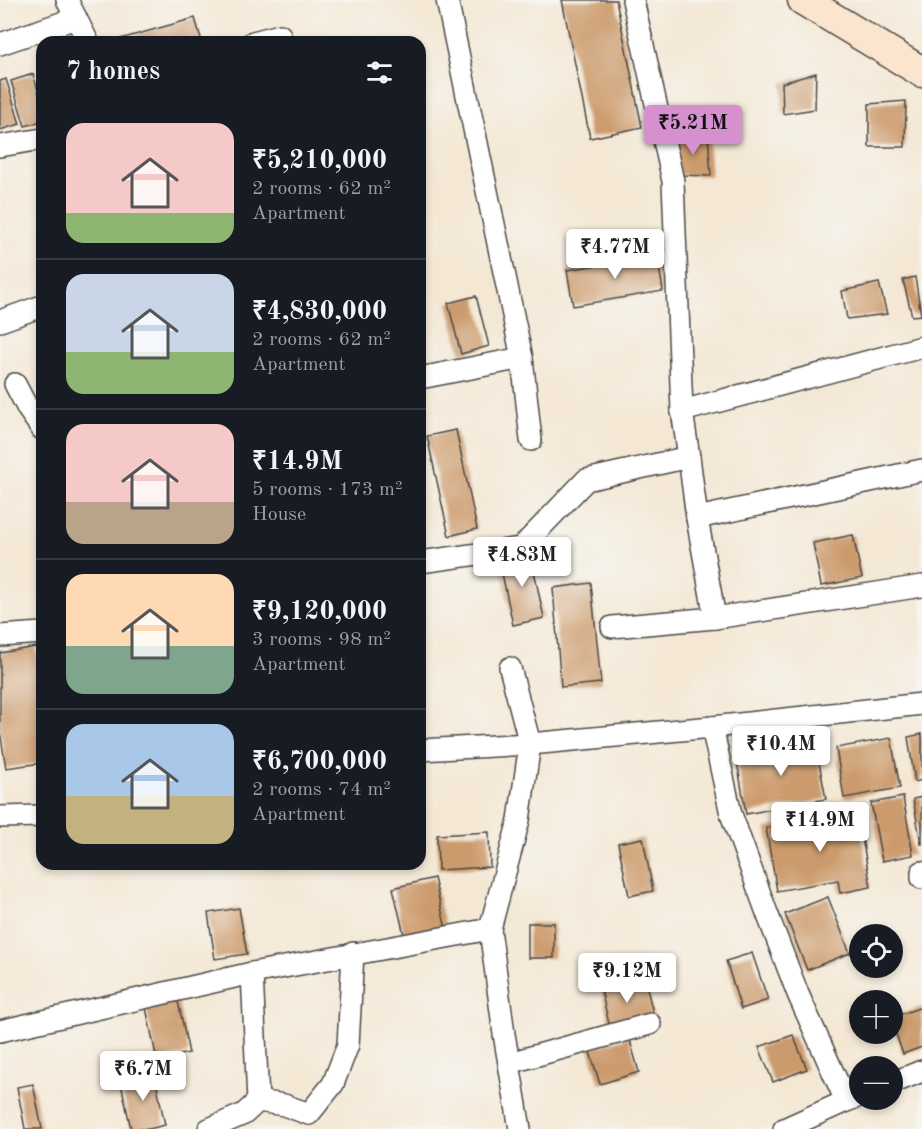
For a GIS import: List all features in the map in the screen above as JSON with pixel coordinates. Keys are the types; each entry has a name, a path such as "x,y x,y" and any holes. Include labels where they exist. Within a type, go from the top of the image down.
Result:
{"main road":[{"path":"803,0 922,72"},
{"path":"836,0 922,52"}],"street":[{"path":"447,0 522,358 531,440"},
{"path":"633,0 673,181 682,411 697,518 715,618"},
{"path":"0,44 72,9 85,36"},
{"path":"0,146 36,139"},
{"path":"0,321 36,308"},
{"path":"682,411 922,347"},
{"path":"426,377 522,358"},
{"path":"15,384 36,420"},
{"path":"426,561 521,548 586,480 689,457"},
{"path":"697,518 922,470"},
{"path":"612,627 715,618 922,586"},
{"path":"0,636 36,633"},
{"path":"510,668 530,744 519,820 490,929 520,1129"},
{"path":"426,750 530,744 922,704"},
{"path":"712,727 731,814 766,913 798,994 849,1091"},
{"path":"0,817 36,816"},
{"path":"922,872 922,878"},
{"path":"0,1031 252,972 490,929"},
{"path":"258,1101 284,1105 303,1121 333,1084 348,1045 353,953"},
{"path":"208,1129 244,1114 258,1101 252,972"},
{"path":"509,1063 650,1024"},
{"path":"903,1079 922,1071"},
{"path":"784,1129 849,1101"}],"building":[{"path":"562,0 616,0 642,127 590,138"},
{"path":"195,18 200,36 131,36"},
{"path":"816,73 815,109 783,114 782,83"},
{"path":"33,74 36,84 36,123 25,126 11,81"},
{"path":"6,79 20,124 0,130 0,81"},
{"path":"906,101 905,147 869,147 869,104"},
{"path":"708,134 711,176 679,175 673,141"},
{"path":"657,255 663,291 573,306 567,270"},
{"path":"915,277 921,315 912,316 903,280"},
{"path":"879,283 887,314 847,319 842,291"},
{"path":"476,296 489,346 461,354 448,303"},
{"path":"456,430 477,529 449,536 427,436"},
{"path":"853,535 862,578 821,586 813,543"},
{"path":"530,552 544,618 513,625 499,559"},
{"path":"591,583 601,683 561,687 553,588"},
{"path":"36,647 36,764 6,768 0,731 0,653"},
{"path":"922,734 922,780 915,782 908,737"},
{"path":"891,738 900,788 844,798 836,748"},
{"path":"815,741 826,799 746,814 736,755"},
{"path":"903,797 913,855 882,861 871,803"},
{"path":"922,797 922,844 921,844 913,799"},
{"path":"857,811 871,887 840,893 838,880 777,891 766,828"},
{"path":"489,832 490,867 438,870 437,835"},
{"path":"643,838 653,891 629,896 618,843"},
{"path":"434,878 446,929 405,939 393,888"},
{"path":"828,897 849,953 807,970 785,914"},
{"path":"239,908 247,954 215,959 208,913"},
{"path":"528,923 554,923 554,958 528,958"},
{"path":"752,953 768,1000 741,1009 726,961"},
{"path":"645,980 654,1017 610,1028 601,990"},
{"path":"178,1001 189,1053 157,1060 146,1008"},
{"path":"922,1007 922,1047 903,1054 899,1044 903,1044 903,1013"},
{"path":"793,1035 807,1069 773,1082 759,1047"},
{"path":"629,1037 639,1072 600,1084 589,1049"},
{"path":"154,1072 165,1125 149,1129 131,1129 120,1079"},
{"path":"33,1084 42,1129 25,1129 17,1087"}]}
